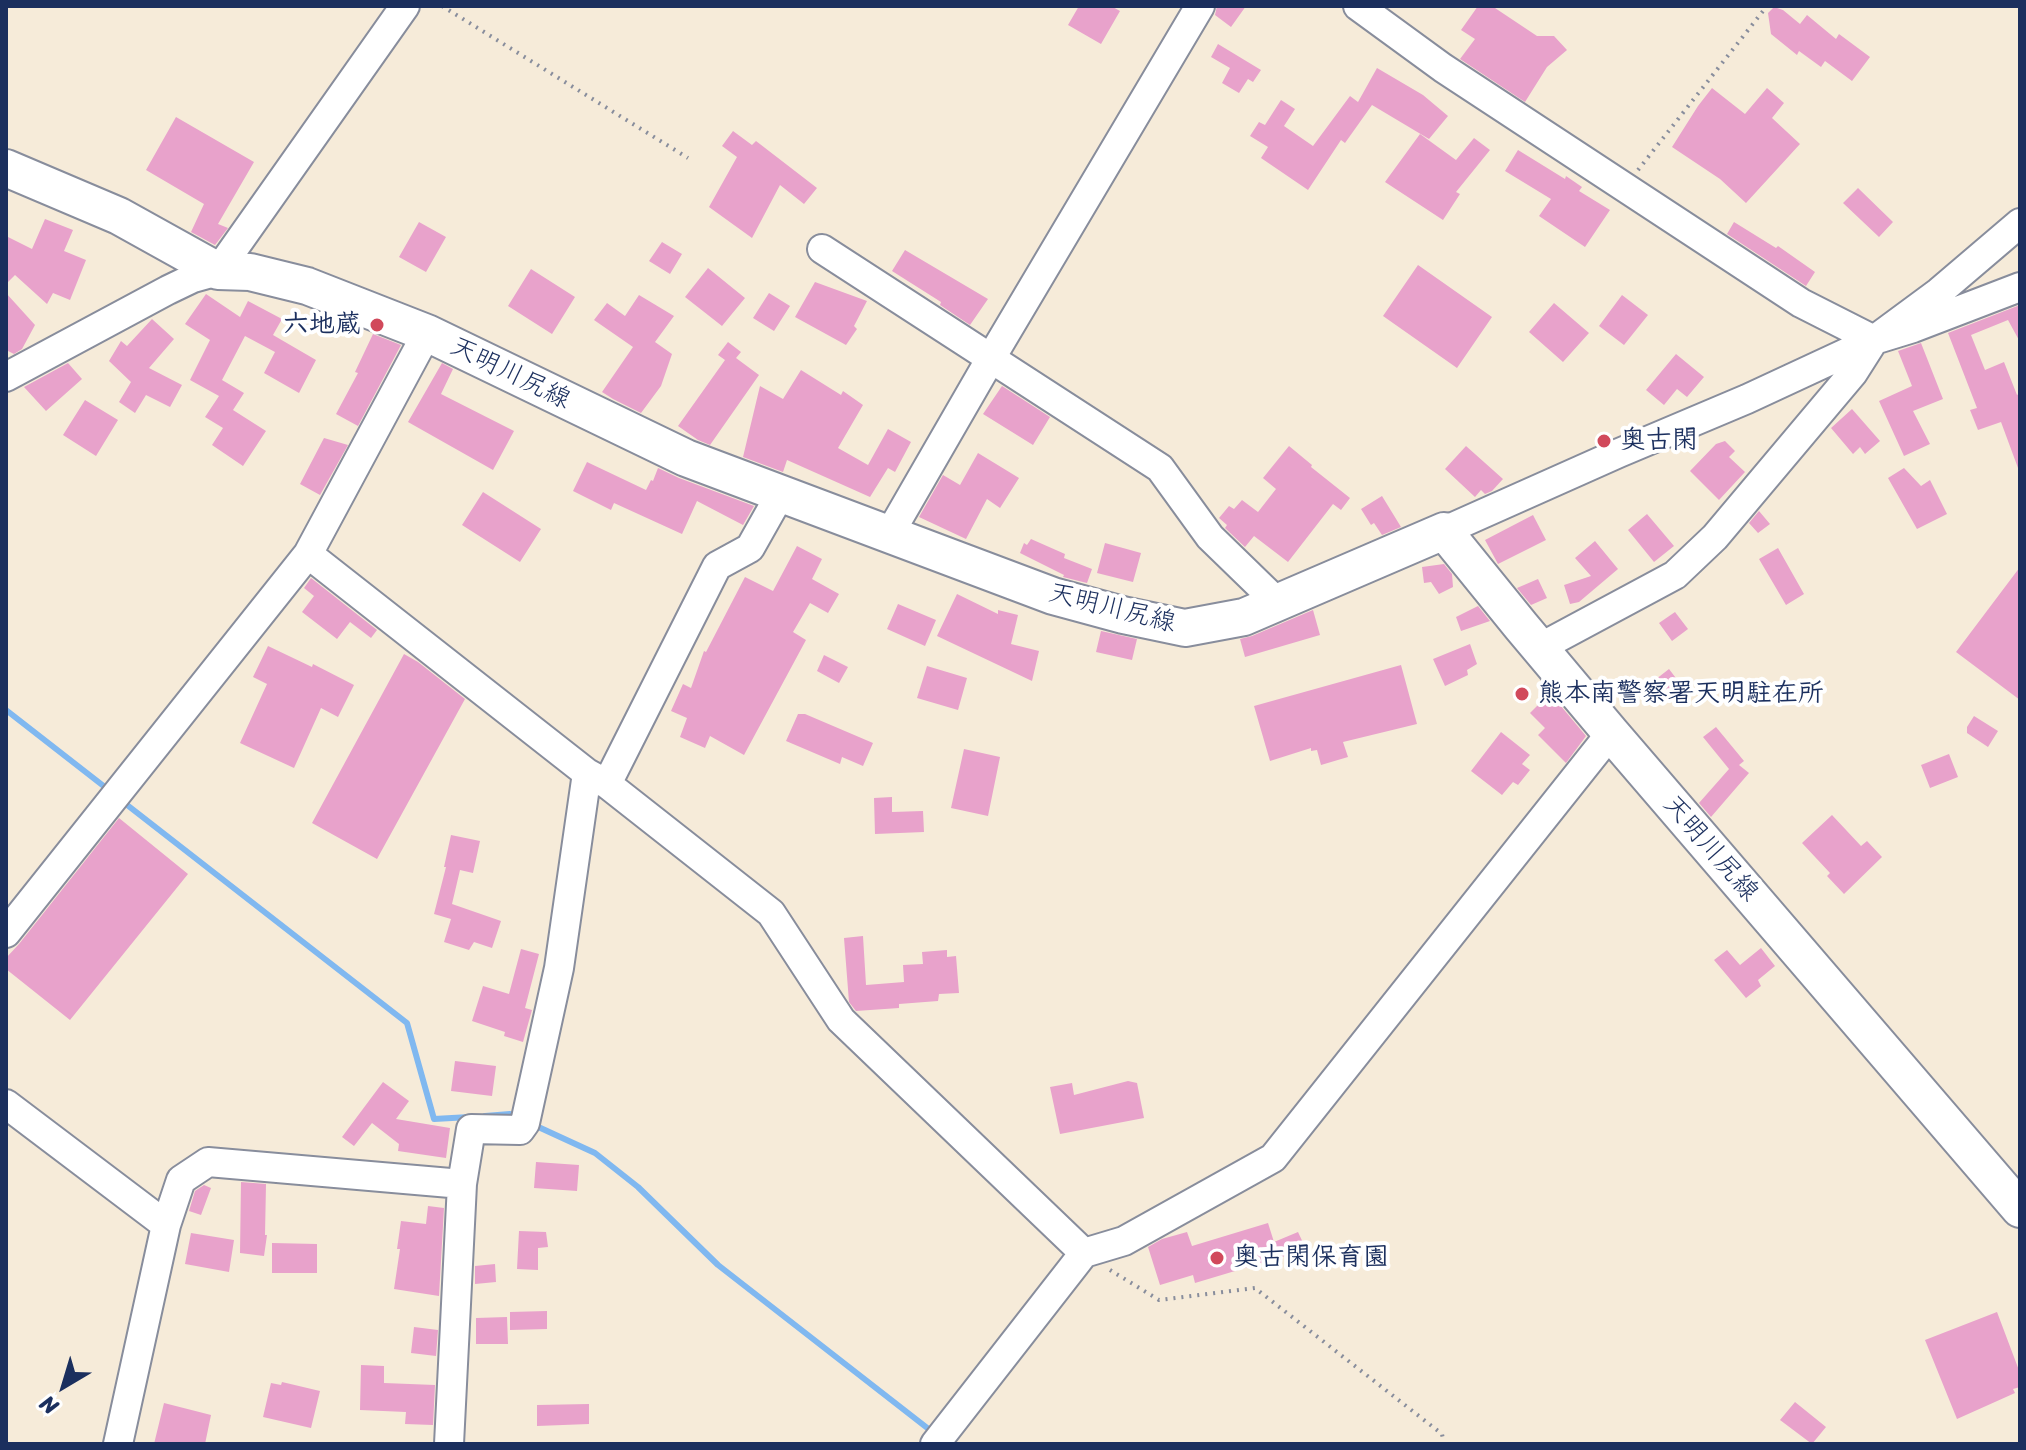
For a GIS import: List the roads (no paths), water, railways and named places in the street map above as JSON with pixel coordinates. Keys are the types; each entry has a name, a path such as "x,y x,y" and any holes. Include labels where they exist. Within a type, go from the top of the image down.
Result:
{"main road":[{"name":"天明川尻線","path":"6,168 119,216 218,271 250,272 307,286 427,333 686,458 1053,596 1123,615 1185,628 1244,617 1444,531 1611,733 2020,1209"}],"street":[{"path":"6,377 168,290 218,271 405,6"},
{"path":"890,533 1200,6"},
{"path":"1358,6 1443,68 1801,303 1874,340"},
{"path":"1539,648 1675,575 1715,537 1853,373 1874,340 1939,292 2020,223"},
{"path":"822,249 1160,468 1210,537 1278,603"},
{"path":"1444,531 1776,387 1874,340 2020,287"},
{"path":"6,933 308,554 427,333"},
{"path":"449,1444 462,1184 471,1129 520,1130 525,1123 597,778 717,566 750,548 781,493"},
{"path":"308,554 771,913 841,1020 1084,1253"},
{"path":"935,1444 1084,1253 1124,1241 1273,1158 1611,733"},
{"path":"6,1104 166,1225"},
{"path":"118,1444 166,1225 181,1180 208,1162 462,1184"}],"waterway":[{"path":"6,710 110,791"},
{"path":"122,801 407,1023 434,1119 470,1117"},
{"path":"485,1116 510,1114 517,1117"},
{"path":"534,1125 595,1153 638,1187 718,1265 935,1434"}],"place":[{"name":"六地蔵","path":"377,325"},
{"name":"奥古閑","path":"1604,441"},
{"name":"熊本南警察署天明駐在所","path":"1522,694"},
{"name":"奥古閑保育園","path":"1217,1258"}]}
